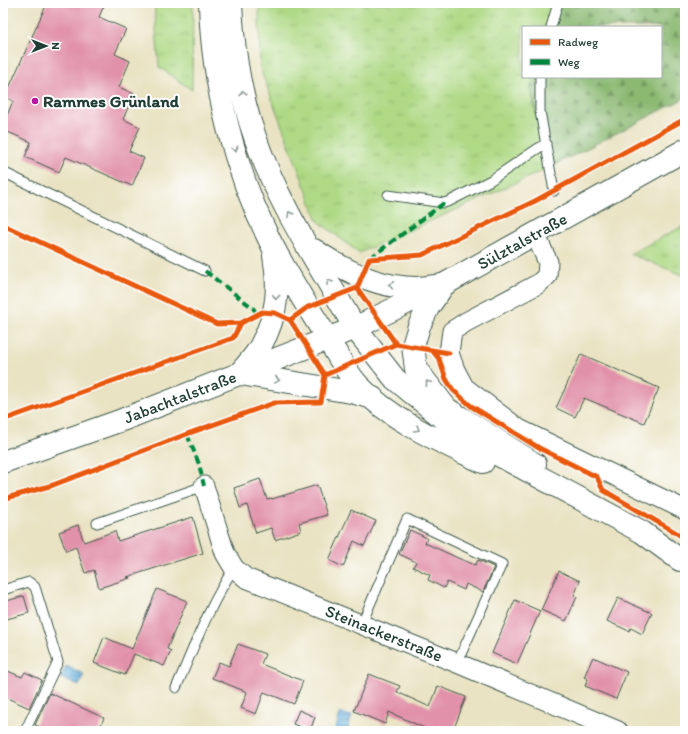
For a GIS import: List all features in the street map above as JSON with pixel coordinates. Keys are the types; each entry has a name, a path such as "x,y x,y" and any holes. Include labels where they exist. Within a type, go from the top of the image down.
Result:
{"main road":[{"path":"210,3 210,29 216,74 226,118 242,169 272,244 328,339 358,384 400,419 431,437 683,561"},
{"path":"231,3 232,25 238,69 254,137 281,199 355,328 395,379 467,438 642,532"},
{"name":"Sülztalstraße","path":"355,328 443,284 685,150"},
{"path":"238,374 261,346 275,313 278,279 272,244"},
{"path":"309,248 334,264 362,277 382,283 416,288 443,284"},
{"path":"443,284 429,306 419,326 413,346 416,369 447,409 541,468 595,498 683,561"},
{"name":"Jabachtalstraße","path":"3,462 122,420 355,328"},
{"path":"238,374 351,392 374,398"}],"street":[{"path":"535,234 548,262 547,276 538,284 452,331 449,353 455,370 464,387 519,429 685,510"},
{"name":"Steinackerstraße","path":"204,486 225,553 234,568 246,578 362,623 613,730"}],"lane":[{"path":"551,26 558,3"},
{"path":"540,78 540,111 554,191"},
{"path":"388,195 444,203 491,180 546,143"},
{"path":"3,172 205,271"},
{"path":"96,523 204,486"},
{"path":"362,623 407,519 502,564 457,663"},
{"path":"176,688 219,590 234,568"},
{"path":"3,590 29,582 35,587 58,662 25,731"}],"green space":[{"path":"154,3 193,3 192,90 159,67"},
{"path":"259,3 554,3 548,26 522,26 522,78 534,78 531,88 547,169 359,253 318,221 260,68"},
{"path":"554,3 685,3 685,98 547,169 531,88 534,78 662,78 662,26 548,26"},
{"path":"685,225 685,276 630,254"}],"water":[{"path":"66,666 84,674 79,686 60,678"},
{"path":"340,713 352,716 347,731 335,731"}],"building":[{"path":"47,3 105,3 99,17 126,29 115,54 130,61 119,87 134,94 123,119 140,127 129,151 144,158 132,186 66,157 59,172 25,157 31,142 3,130 3,125 13,101 5,97"},
{"path":"581,354 659,388 644,423 584,398 575,417 556,408"},
{"path":"260,479 267,499 272,499 317,485 327,515 299,523 301,531 275,540 271,528 256,533 247,505 240,508 234,488"},
{"path":"351,510 376,521 364,546 354,541 343,567 329,560"},
{"path":"193,517 203,553 127,577 130,578 99,588 94,570 85,573 76,547 66,551 59,532 78,525 84,542 115,531 118,541"},
{"path":"410,530 427,538 425,543 458,558 475,565 478,560 494,567 483,592 466,584 464,590 447,582 444,588 428,580 430,575 413,567 416,562 399,554"},
{"path":"559,571 580,581 574,596 577,597 566,621 541,610"},
{"path":"157,589 187,601 167,649 171,651 164,666 134,654 125,675 94,663 104,637 132,649"},
{"path":"24,596 29,613 3,620 3,602"},
{"path":"618,598 652,613 642,634 631,628 629,631 607,621"},
{"path":"515,600 540,611 517,664 492,653"},
{"path":"238,644 265,654 261,664 303,681 294,704 264,692 256,714 241,708 247,692 212,678 219,662 229,666"},
{"path":"593,657 627,672 616,699 585,686 588,679 584,677"},
{"path":"3,669 22,677 25,672 42,680 29,708 3,696"},
{"path":"369,674 400,686 397,692 430,707 438,686 466,697 453,731 431,731 389,712 385,724 354,711"},
{"path":"50,693 104,718 98,731 38,731 40,727 35,725"},
{"path":"299,710 315,717 310,731 293,724"}],"marked path":[{"path":"370,258 444,203"},
{"path":"205,271 253,308 257,314"},
{"path":"187,434 199,464 204,486"}],"cycle path":[{"path":"290,320 308,307 357,288 369,259 422,255 535,201 685,119"},
{"path":"3,225 217,324 241,323"},
{"path":"357,288 396,344"},
{"path":"3,420 233,338 241,323 262,312 275,313 290,320 325,375"},
{"path":"3,499 53,485 187,434 274,403 321,402 325,375 396,344 449,353"},
{"path":"432,350 439,359 446,379 453,390 471,406 539,448 597,477 603,490 685,538"}],"place":[{"name":"Rammes Grünland","path":"35,101"}]}
